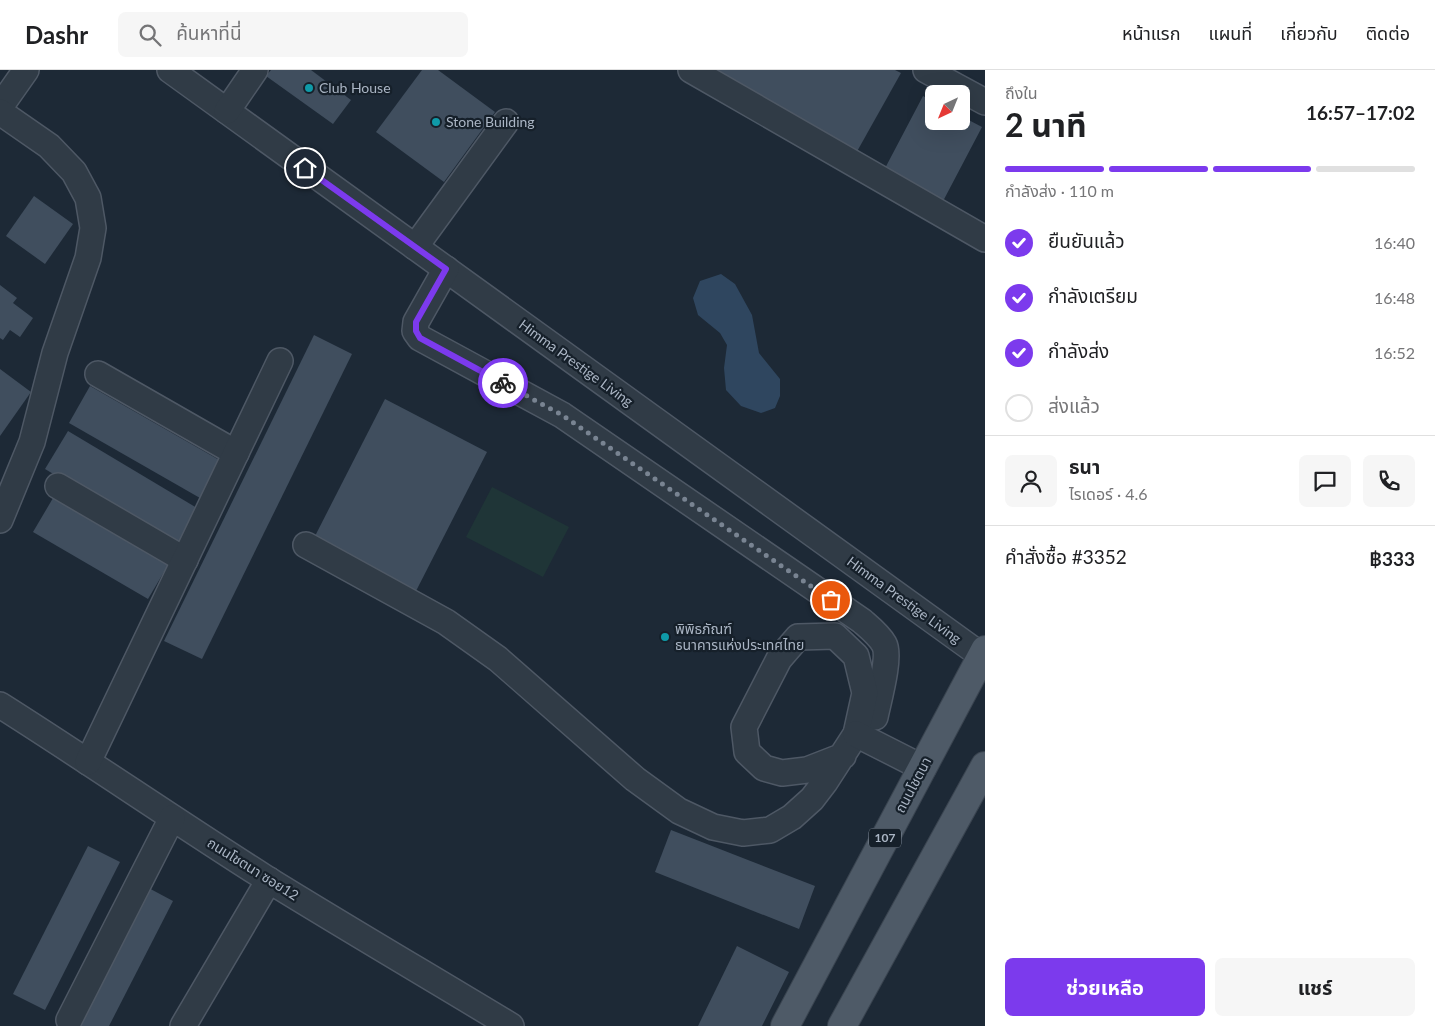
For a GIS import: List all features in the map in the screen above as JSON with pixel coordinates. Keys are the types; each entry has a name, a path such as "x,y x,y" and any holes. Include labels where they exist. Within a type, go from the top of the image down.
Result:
{"main road":[{"name":"ถนนโชตนา","path":"785,1026 983,653"},
{"path":"842,1026 985,766"}],"street":[{"path":"0,107 26,70"},
{"name":"Himma Prestige Living","path":"170,70 983,653"},
{"path":"226,111 255,70"},
{"path":"691,70 985,239"},
{"path":"926,70 985,102"},
{"path":"0,112 49,146 74,172 88,198 93,228 88,258 55,354 32,442 0,520"},
{"path":"415,247 506,122"},
{"path":"306,545 446,622 498,659 635,779 679,811 712,827 743,833 770,830 792,817 812,800 843,756 863,738 887,657 885,645 862,621 562,415 420,338 416,331 416,322 446,269"},
{"path":"88,762 280,361"},
{"path":"98,374 236,453"},
{"path":"58,486 185,560"},
{"path":"843,756 807,770 782,773 764,768 747,752 744,728 779,659 798,637 834,636 856,656 865,692 863,738"},
{"name":"ถนนโชตนา ซอย12","path":"0,705 269,880 511,1026"},
{"path":"863,738 922,768"},
{"path":"69,1020 172,818"},
{"path":"183,1026 269,880"}],"green space":[{"path":"492,487 569,527 543,577 466,537"}],"water":[{"path":"721,274 735,284 752,315 759,353 780,379 780,396 775,408 761,413 741,406 726,390 724,368 727,345 720,333 698,315 693,298 700,281"}],"building":[{"name":"Club House","path":"271,70 311,70 351,100 333,124 266,76"},
{"name":"Stone Building","path":"422,70 438,70 495,112 444,182 376,132"},
{"path":"703,70 895,70 901,73 855,155"},
{"path":"923,96 925,97 925,130 970,130 970,121 982,127 941,205 882,174"},
{"path":"34,196 73,224 45,264 6,236"},
{"path":"0,285 17,298 13,303 33,318 20,337 10,330 3,340 0,338"},
{"path":"314,335 352,354 202,659 164,641"},
{"path":"0,369 31,392 0,436"},
{"path":"90,386 221,461 200,498 69,423"},
{"path":"385,399 487,452 415,593 313,540"},
{"path":"68,431 202,511 179,549 45,469"},
{"path":"56,493 171,560 148,599 33,532"},
{"path":"671,830 815,886 799,929 655,872"},
{"path":"88,846 120,862 45,1010 13,994"},
{"path":"143,885 173,901 109,1026 71,1026"},
{"path":"737,946 789,972 762,1026 698,1026"}],"way so far":[{"path":"503,383 562,415 831,600"}],"place":[{"name":"Club House","path":"309,88"},
{"name":"Stone Building","path":"436,122"},
{"name":"พิพิธภัณฑ์ ธนาคารแห่งประเทศไทย","path":"665,637"}],"route":[{"path":"305,168 446,269 416,322 416,331 420,338 503,383"}]}
